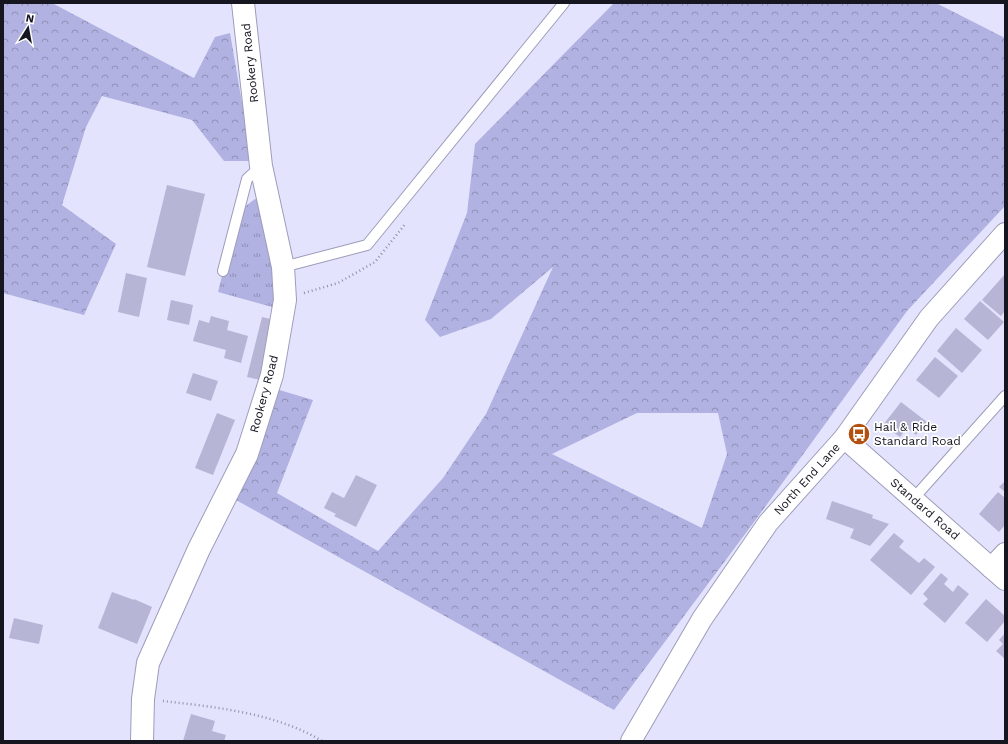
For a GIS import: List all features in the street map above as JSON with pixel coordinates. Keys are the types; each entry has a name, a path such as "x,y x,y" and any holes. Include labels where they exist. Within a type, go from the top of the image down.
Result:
{"street":[{"name":"Rookery Road","path":"142,741 143,699 148,664 199,549 247,454 261,415 272,375 285,300 283,267 261,166 243,3"},
{"name":"North End Lane","path":"631,741 702,619 768,523 844,438 929,318 1005,234"},
{"name":"Standard Road","path":"844,438 998,574"},
{"path":"998,574 1005,553"}],"lane":[{"path":"283,267 367,245 564,3"},
{"path":"223,271 247,179 261,166"},
{"path":"913,499 1005,396"}],"path":[{"path":"143,699 226,708 304,730 322,741"}],"green space":[{"path":"3,3 52,3 194,78 215,37 230,33 252,161 224,161 192,120 102,96 86,127 62,205 116,244 84,315 3,293"},
{"path":"614,3 936,3 1005,38 1005,206 907,311 757,518 614,710 236,500 276,389 313,400 277,493 378,551 443,478 486,414 553,267 491,319 440,337 425,320 467,213 475,144","holes":["637,413 718,413 727,454 702,528 552,454"]},
{"path":"255,199 263,202 278,267 276,308 218,292 238,212"}],"building":[{"path":"167,185 205,194 185,276 147,267"},
{"path":"126,273 147,278 139,317 118,312"},
{"path":"1005,274 1005,311 1001,316 982,300"},
{"path":"171,300 193,305 189,325 167,320"},
{"path":"980,301 1004,322 988,340 964,319"},
{"path":"211,316 229,321 227,330 248,336 241,363 224,358 226,350 193,341 199,320 209,323"},
{"path":"262,317 275,320 260,380 247,377"},
{"path":"956,328 982,350 962,373 937,351"},
{"path":"935,357 958,376 939,398 916,380"},
{"path":"193,373 218,381 211,401 186,393"},
{"path":"901,402 927,422 916,435 907,428 900,437 883,425"},
{"path":"217,413 235,420 213,475 195,468"},
{"path":"356,475 377,485 356,527 334,516 336,514 324,508 332,492 344,498"},
{"path":"1005,481 1005,492 999,487"},
{"path":"998,492 1005,498 1005,525 999,532 979,514"},
{"path":"832,501 873,515 872,518 889,524 870,546 850,538 854,529 826,519"},
{"path":"894,533 904,541 899,547 919,563 924,558 935,567 911,595 870,560"},
{"path":"941,573 948,579 944,584 953,592 958,585 969,594 945,623 923,604 928,599 923,594"},
{"path":"112,592 152,607 137,644 98,628"},
{"path":"986,599 1005,616 1005,621 987,642 965,623"},
{"path":"14,618 43,625 39,644 9,638"},
{"path":"1005,633 1005,659 996,651 1003,644 999,640"},
{"path":"191,714 215,721 212,731 226,735 224,741 183,741"}],"place":[{"name":"Hail & Ride Standard Road","path":"859,434"}]}
